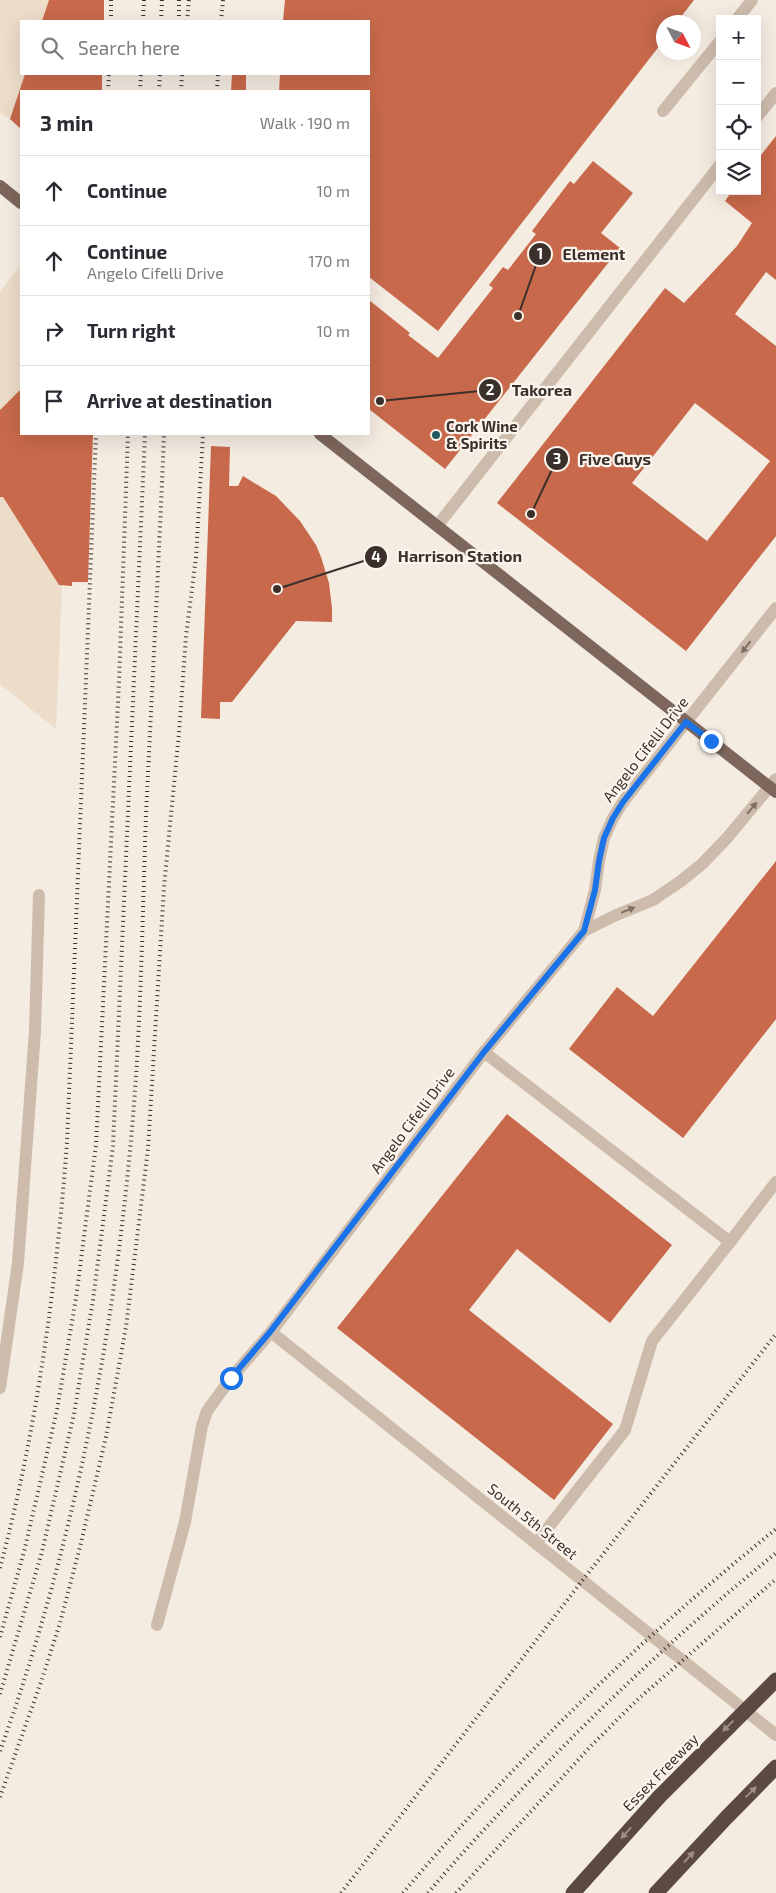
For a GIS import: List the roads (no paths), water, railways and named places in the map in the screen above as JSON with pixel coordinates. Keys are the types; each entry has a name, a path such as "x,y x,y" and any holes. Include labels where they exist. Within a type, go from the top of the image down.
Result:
{"highway":[{"name":"Essex Freeway","path":"573,1893 659,1798 776,1680"},
{"path":"656,1893 776,1767"}],"main road":[{"path":"0,186 20,202"},
{"path":"321,435 686,722 774,786"}],"street":[{"path":"740,15 752,0"},
{"path":"663,111 716,46"},
{"path":"761,112 776,93"},
{"path":"438,525 716,170"},
{"name":"Angelo Cifelli Drive","path":"584,931 595,890 604,838 613,818 623,802 776,608"},
{"name":"Angelo Cifelli Drive","path":"157,1625 185,1522 207,1411 231,1378 270,1332 484,1052 584,931 653,900 681,881 702,864 774,786"},
{"path":"0,1388 18,1262 35,1031 39,895"},
{"path":"484,1052 730,1242"},
{"path":"536,1544 625,1430 652,1341 776,1182"},
{"name":"South 5th Street","path":"270,1332 776,1735"}],"railway":[{"path":"111,0 111,20"},
{"path":"143,20 144,0"},
{"path":"161,20 162,0"},
{"path":"179,0 179,20"},
{"path":"187,20 189,0"},
{"path":"221,20 223,0"},
{"path":"108,90 109,75"},
{"path":"140,90 141,75"},
{"path":"159,90 160,75"},
{"path":"181,90 182,75"},
{"path":"217,90 218,75"},
{"path":"0,1568 25,1463 35,1410 51,1304 67,1143 96,435"},
{"path":"0,1637 25,1548 57,1410 76,1298 96,1145 119,682 128,435"},
{"path":"0,1694 42,1552 74,1414 93,1300 113,1146 145,435"},
{"path":"0,1751 25,1678 67,1529 99,1379 112,1303 122,1226 134,1108 139,1025 146,815 164,435"},
{"path":"0,1797 60,1623 106,1437 126,1327 148,1149 164,887 186,636 196,557 203,435"},
{"path":"341,1893 776,1334"},
{"path":"403,1893 490,1795 581,1702 677,1613 776,1529"},
{"path":"428,1893 462,1853 583,1727 677,1638 776,1553"},
{"path":"456,1893 591,1746 636,1701 776,1579"}],"place":[{"name":"Element","path":"518,316"},
{"name":"Takorea","path":"380,401"},
{"name":"Cork Wine & Spirits","path":"436,435"},
{"name":"Five Guys","path":"531,514"},
{"name":"Harrison Station","path":"277,589"}]}
